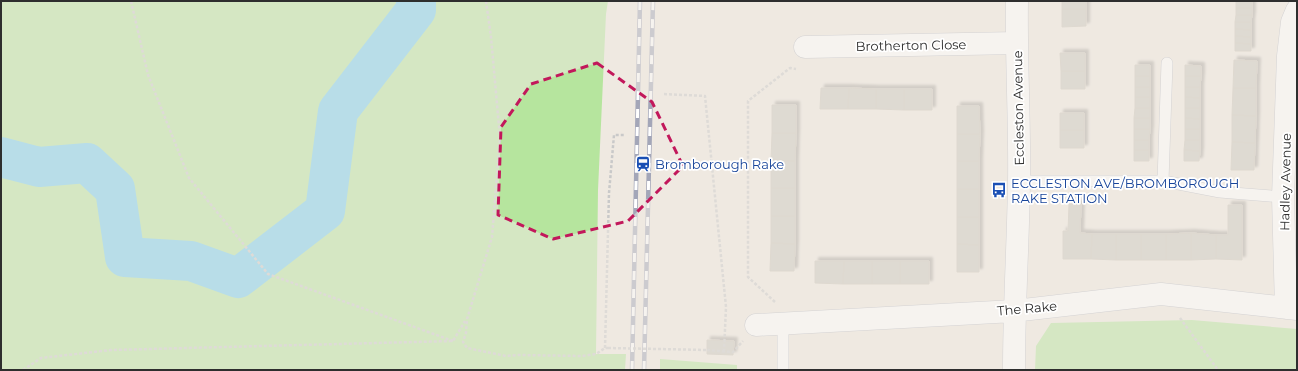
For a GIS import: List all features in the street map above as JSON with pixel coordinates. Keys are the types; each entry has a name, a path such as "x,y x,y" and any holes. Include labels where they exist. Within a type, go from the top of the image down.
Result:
{"street":[{"name":"Eccleston Avenue","path":"1014,370 1014,311 1019,182 1016,43 1017,1"},
{"name":"Hadley Avenue","path":"1291,308 1283,197 1288,56 1292,22 1297,10"},
{"name":"Brotherton Close","path":"805,47 1016,43"},
{"name":"The Rake","path":"756,325 781,314 1014,311 1161,294 1291,308"}],"lane":[{"path":"1163,181 1167,63"},
{"path":"1019,182 1163,181 1220,192 1283,197"},
{"path":"781,314 783,370"}],"path":[{"path":"131,1 148,75 189,178 268,274 453,341"},
{"path":"486,1 500,138 492,237 467,319 466,333 463,342 467,348 506,356 582,356 596,354 607,348 733,352 756,325"},
{"path":"781,314 748,277 748,101 790,68 804,69 805,47"},
{"path":"664,94 705,96 726,307 724,352"},
{"path":"607,348 609,193 614,135 624,135"},
{"path":"1161,294 1218,370"},
{"path":"453,341 467,319"},
{"path":"23,370 41,358 111,350 453,341"}],"highlighted area":[{"path":"597,63 652,102 683,166 628,221 553,239 498,215 501,127 531,84"}],"green space":[{"path":"1,1 608,1 606,14 598,190 596,354 626,354 625,370 1,370"},
{"path":"1192,320 1297,329 1297,370 1035,370 1036,346 1051,323"},
{"path":"660,359 737,365 737,370 660,370"}],"building":[{"path":"1062,1 1086,1 1086,9 1062,9"},
{"path":"1236,1 1252,1 1252,8 1236,8"},
{"path":"1236,8 1252,8 1252,15 1236,15"},
{"path":"1062,9 1086,9 1086,26 1062,27"},
{"path":"1236,15 1252,15 1251,22 1235,22"},
{"path":"1235,22 1251,22 1251,30 1235,29"},
{"path":"1235,29 1251,30 1251,37 1235,36"},
{"path":"1235,36 1251,37 1251,44 1235,43"},
{"path":"1235,43 1251,44 1251,51 1235,51"},
{"path":"1060,53 1085,53 1085,71 1061,71"},
{"path":"1234,60 1257,61 1256,88 1233,88"},
{"path":"1135,65 1150,65 1150,76 1135,76"},
{"path":"1185,65 1201,66 1201,76 1185,76"},
{"path":"1061,71 1085,71 1085,89 1061,89"},
{"path":"1135,76 1150,76 1150,87 1135,87"},
{"path":"1185,76 1201,76 1200,87 1185,87"},
{"path":"1135,87 1150,87 1150,97 1135,97"},
{"path":"1185,87 1200,87 1200,98 1185,97"},
{"path":"821,88 849,88 848,109 820,109"},
{"path":"849,88 876,89 876,109 848,109"},
{"path":"1233,88 1256,88 1256,116 1232,115"},
{"path":"876,89 904,89 904,110 876,109"},
{"path":"904,89 932,89 932,110 904,110"},
{"path":"1135,97 1150,97 1150,108 1135,108"},
{"path":"1185,97 1200,98 1200,108 1185,108"},
{"path":"772,105 796,105 796,133 772,133"},
{"path":"957,106 979,106 980,134 957,134"},
{"path":"1135,108 1150,108 1150,118 1134,118"},
{"path":"1185,108 1200,108 1200,119 1185,118"},
{"path":"1060,113 1084,113 1084,130 1060,130"},
{"path":"1232,115 1256,116 1255,143 1232,142"},
{"path":"1134,118 1150,118 1150,129 1134,129"},
{"path":"1185,118 1200,119 1200,129 1185,129"},
{"path":"1134,129 1150,129 1149,140 1134,140"},
{"path":"1185,129 1200,129 1200,140 1185,140"},
{"path":"1060,130 1084,130 1084,148 1060,148"},
{"path":"772,133 796,133 795,161 771,160"},
{"path":"957,134 980,134 979,161 957,161"},
{"path":"1134,140 1149,140 1149,150 1134,150"},
{"path":"1185,140 1200,140 1200,151 1184,150"},
{"path":"1232,142 1255,143 1254,170 1231,170"},
{"path":"1134,150 1149,150 1149,161 1134,161"},
{"path":"1184,150 1200,151 1199,161 1184,161"},
{"path":"771,160 795,161 795,188 771,188"},
{"path":"957,161 979,161 979,189 957,189"},
{"path":"771,188 795,188 795,216 771,216"},
{"path":"957,189 979,189 979,217 957,217"},
{"path":"1069,204 1081,204 1080,233 1092,234 1091,259 1063,259 1063,231 1068,231"},
{"path":"1228,205 1242,205 1242,260 1216,259 1216,235 1228,235"},
{"path":"771,216 795,216 795,244 771,243"},
{"path":"957,217 979,217 979,245 957,244"},
{"path":"1191,233 1191,260 1166,260 1166,234"},
{"path":"1191,233 1216,235 1216,259 1191,260"},
{"path":"1092,234 1116,234 1116,260 1091,259"},
{"path":"1116,234 1141,234 1141,260 1116,260"},
{"path":"1141,234 1166,234 1166,260 1141,260"},
{"path":"771,243 795,244 794,271 770,271"},
{"path":"957,244 979,245 979,272 957,272"},
{"path":"815,261 844,261 843,284 815,283"},
{"path":"844,261 872,261 872,284 843,284"},
{"path":"872,261 900,261 900,284 872,284"},
{"path":"900,261 929,261 929,284 900,284"},
{"path":"707,340 734,341 733,355 707,354"}],"waterway":[{"path":"1,157 39,167 87,163 115,189 125,257 191,261 238,278 325,211 338,111 416,10 416,1"}],"railway":[{"path":"632,370 640,1"},
{"path":"644,370 653,1"}],"place":[{"name":"Bromborough Rake","path":"643,164"},
{"name":"ECCLESTON AVE/BROMBOROUGH RAKE STATION","path":"999,190"}]}
